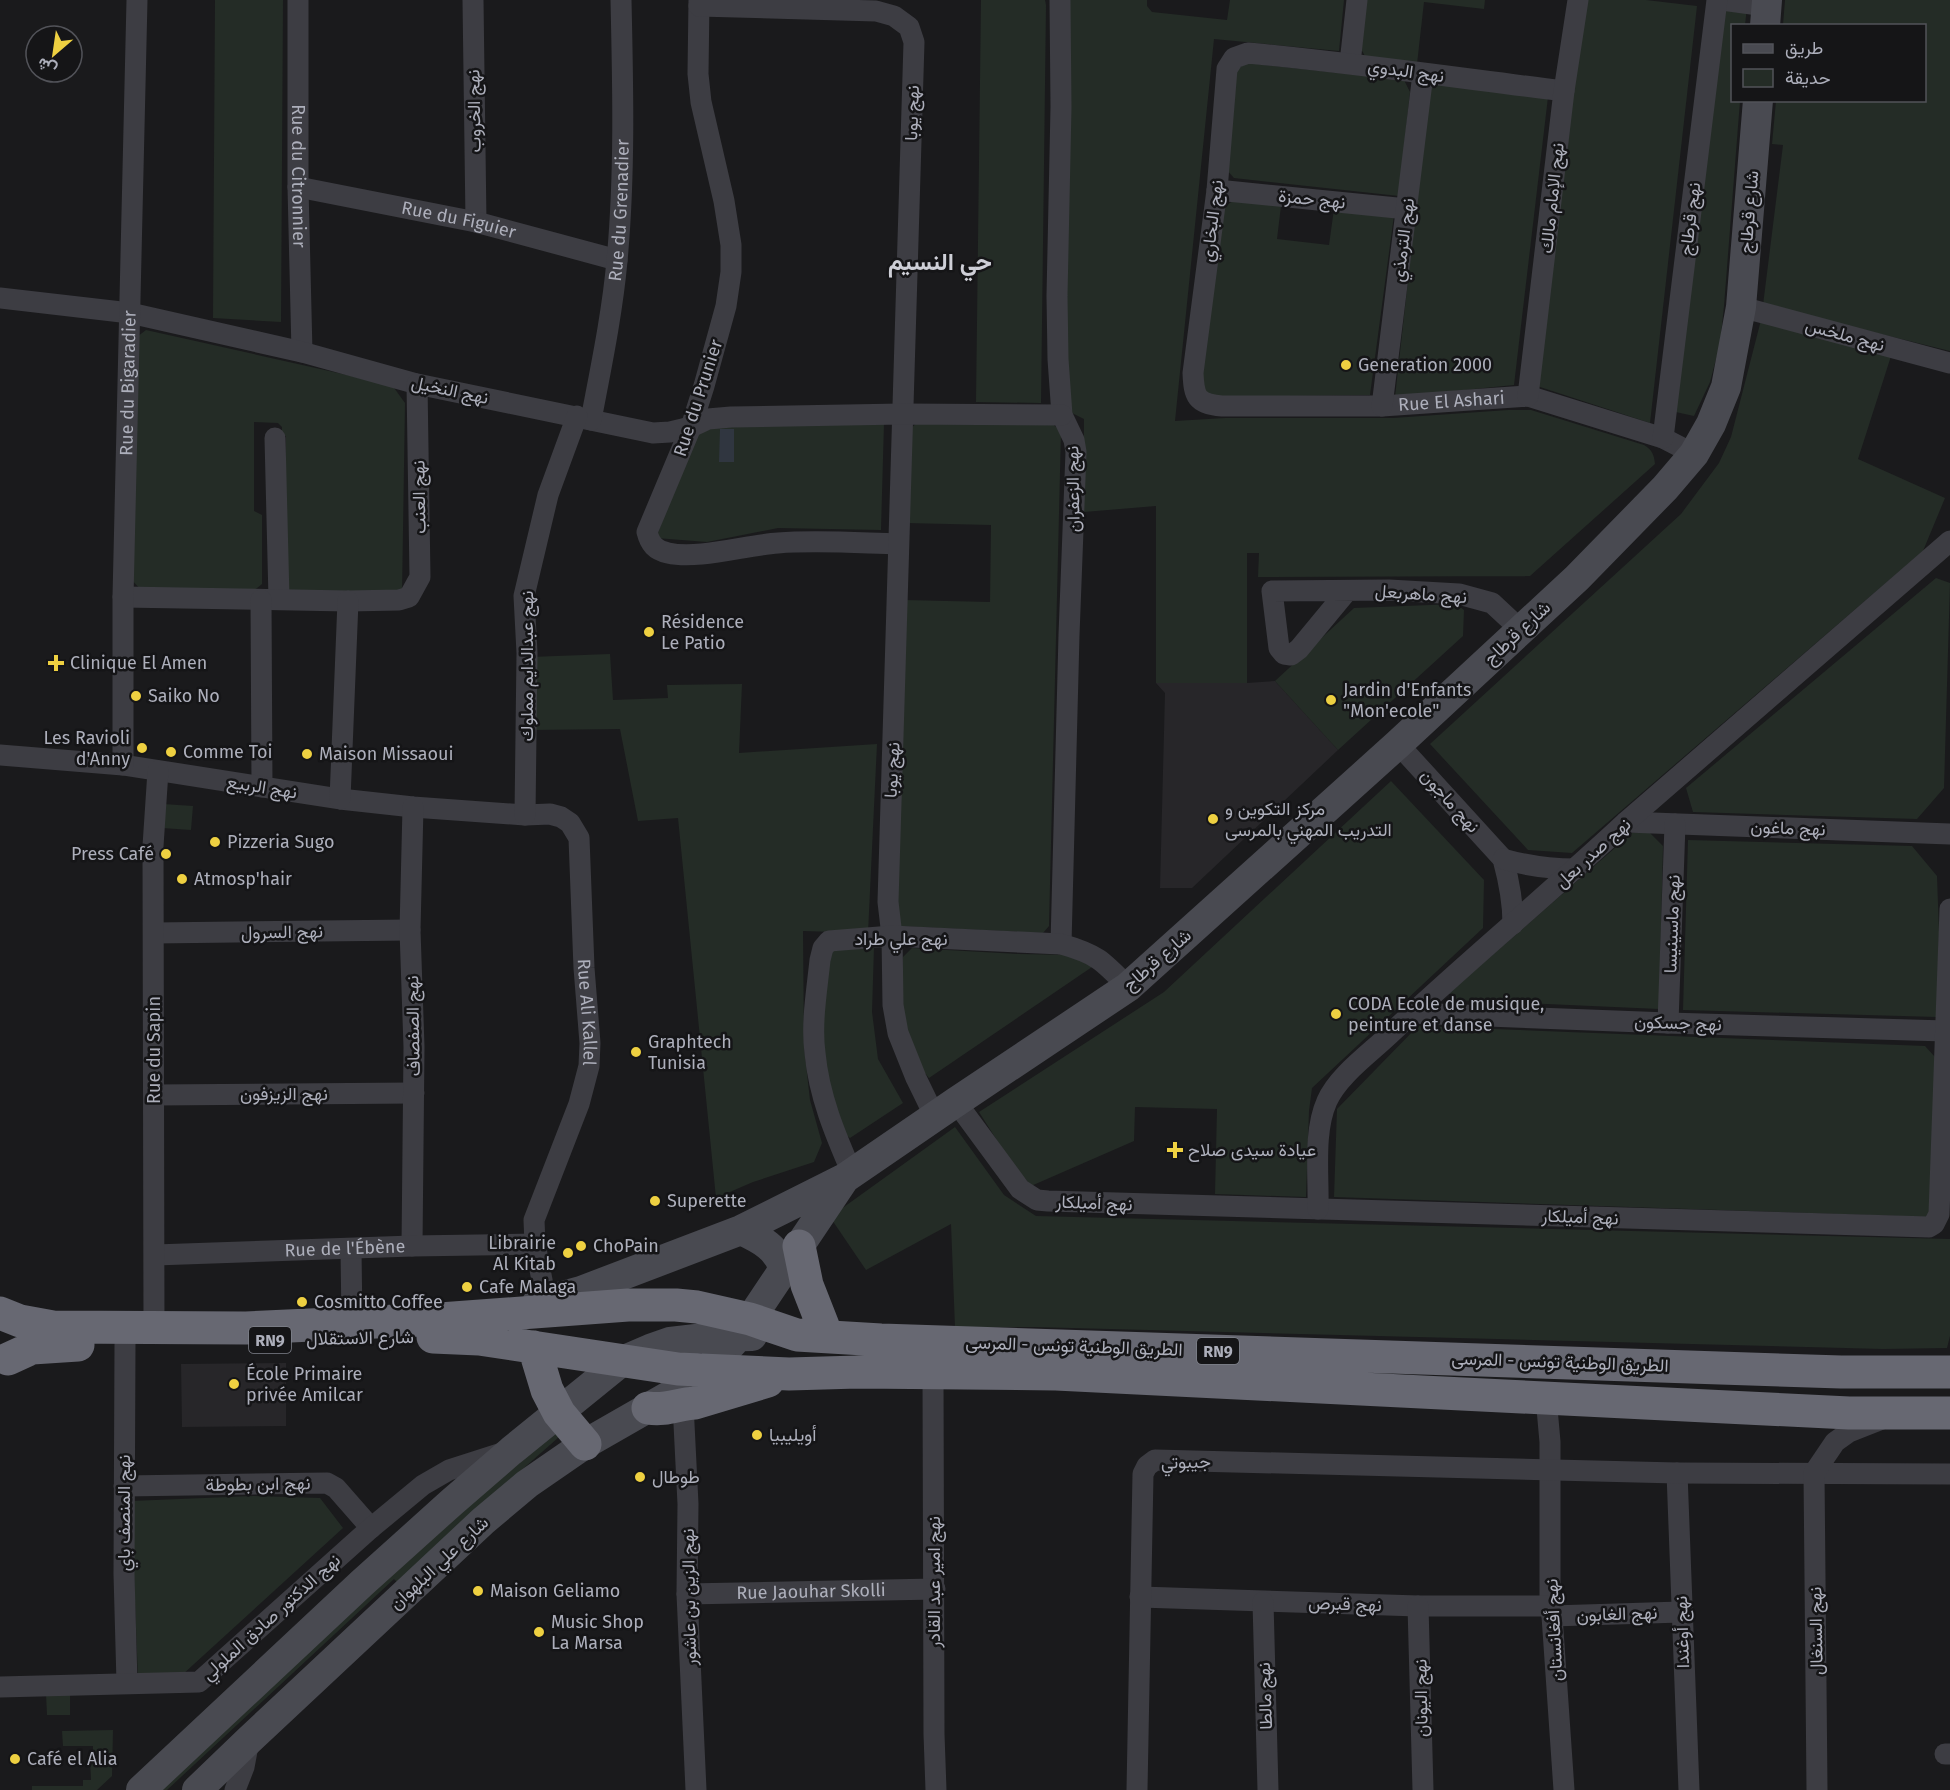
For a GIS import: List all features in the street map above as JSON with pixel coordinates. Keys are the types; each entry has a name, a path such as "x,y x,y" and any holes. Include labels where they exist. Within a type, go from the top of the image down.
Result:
{"highway":[{"path":"791,1258 810,1297 812,1335"},
{"name":"الطريق الوطنية تونس - المرسى","path":"491,1315 547,1306 676,1305 697,1307 744,1327 812,1335 952,1343 1841,1372 1950,1371"},
{"name":"شارع الاستقلال","path":"0,1313 20,1321 53,1327 154,1329 352,1324 491,1315"},
{"name":"شارع الاستقلال","path":"4,1365 32,1348 125,1342 425,1337 479,1340 534,1347"},
{"path":"534,1347 547,1390 560,1413 585,1444"},
{"name":"الطريق الوطنية تونس - المرسى","path":"534,1347 678,1369 789,1374 858,1372 1068,1375 1894,1414 1950,1413"},
{"path":"648,1407 673,1408 789,1374"}],"street":[{"name":"Rue du Bigaradier","path":"123,765 123,597 137,0"},
{"name":"Rue du Citronnier","path":"298,0 298,187 302,352"},
{"name":"نهج الخروب","path":"473,0 476,222"},
{"name":"Rue du Grenadier","path":"584,418 611,310 617,260 623,89 621,0"},
{"name":"نهج الزعفران","path":"1060,0 1057,296 1062,415 1074,440 1076,452 1061,944"},
{"path":"1350,63 1357,0"},
{"name":"نهج الإمام مالك","path":"1528,396 1564,91 1578,0"},
{"name":"نهج قرطاج","path":"1663,438 1717,0"},
{"path":"1722,0 1766,10"},
{"name":"نهج يوبا","path":"699,3 876,11 894,16 909,27 914,42 888,902 892,936 893,1005 898,1033 916,1078 945,1109"},
{"name":"Rue du Prunier","path":"699,3 698,74 701,102 713,147 731,245 731,272 726,306 714,353 691,427 647,532 650,542 656,549 681,554 778,543 898,544"},
{"name":"نهج البدوي","path":"1248,52 1564,91"},
{"name":"نهج البخاري","path":"1199,400 1194,391 1193,373 1217,190 1227,69 1234,58 1248,52"},
{"name":"نهج الترمذي","path":"1382,406 1423,74"},
{"name":"شارع قرطاج","path":"848,1176 1128,987 1398,744 1577,578 1665,488 1694,454 1711,424 1726,387 1735,346 1741,307 1758,102"},
{"name":"Rue du Figuier","path":"298,187 476,222 617,260"},
{"name":"نهج حمزة","path":"1217,190 1407,209"},
{"name":"نهج النخيل","path":"0,298 130,313 302,352 417,384 653,433 691,427 708,419 902,414"},
{"name":"نهج ملخس","path":"1741,307 1950,363"},
{"name":"نهج العنب","path":"348,601 399,600 409,597 420,577 417,384"},
{"name":"Rue El Ashari","path":"1199,400 1208,405 1222,406 1382,406 1528,396 1663,438 1694,454"},
{"path":"902,414 1062,415"},
{"name":"نهج عبدالدايم مملوك","path":"525,815 527,653 524,596 548,495 584,418"},
{"path":"262,787 275,438"},
{"name":"نهج صدر بعل","path":"1318,1209 1319,1128 1335,1086 1411,1013 1576,869 1626,822 1950,541"},
{"name":"نهج ماهربعل","path":"1347,591 1389,590 1459,594 1492,603 1520,629"},
{"path":"123,597 348,601 340,799"},
{"name":"نهج ماجون","path":"1398,744 1503,859 1511,891 1513,924"},
{"name":"نهج الربيع","path":"0,754 123,765 340,799 525,815"},
{"name":"Rue du Sapin","path":"154,1329 153,846 159,771"},
{"name":"نهج الصفصاف","path":"412,1246 414,1093 410,930 413,807"},
{"name":"Rue Ali Kallel","path":"525,815 550,814 566,819 575,828 579,838 584,968 590,1043 589,1066 584,1090 534,1220 535,1244 547,1306"},
{"name":"نهج ماغون","path":"1626,822 1950,834"},
{"name":"نهج ماسينيسا","path":"1668,1023 1675,824"},
{"path":"1503,859 1526,866 1576,869"},
{"name":"نهج أميلكار","path":"945,1109 1020,1189 1037,1200 1929,1227 1937,1220 1939,1214 1950,909"},
{"name":"نهج السرول","path":"154,933 410,930"},
{"name":"نهج علي طراد","path":"848,1176 825,1106 814,1052 820,960 823,948 829,941 892,936 1061,944 1086,951 1104,962 1128,987"},
{"name":"نهج جسكون","path":"1411,1013 1946,1031"},
{"name":"نهج الزيزفون","path":"154,1095 414,1093"},
{"path":"547,1306 741,1230 848,1176"},
{"name":"شارع علي البلهوان","path":"197,1790 483,1521 527,1484 585,1444 674,1393 707,1370 725,1353 744,1327 848,1176"},
{"path":"741,1230 764,1242 777,1254 791,1258"},
{"name":"Rue de l'Ébène","path":"155,1255 535,1244"},
{"path":"351,1249 352,1324"},
{"name":"RN9","path":"0,1313 10,1335 10,1351 4,1365"},
{"name":"شارع علي البلهوان","path":"141,1790 362,1583 511,1451 622,1361 670,1342 713,1336 744,1327"},
{"name":"نهج المنصف باي","path":"125,1342 124,1486 127,1683"},
{"name":"نهج امير عبد القادر","path":"933,1373 936,1790"},
{"name":"نهج أفغانستان","path":"1546,1397 1550,1442 1551,1611 1564,1790"},
{"name":"نهج الزين بن عاشور","path":"683,1404 688,1504 687,1594 696,1790"},
{"path":"1814,1473 1835,1442 1849,1432 1894,1414"},
{"name":"نهج الدكتور صادق الملولي","path":"0,1687 199,1682 371,1528 434,1478 466,1463 511,1451"},
{"name":"جيبوتي","path":"1137,1790 1143,1474 1147,1466 1155,1460 1550,1469"},
{"path":"1550,1469 1677,1473 1950,1474"},
{"name":"نهج أوغندا","path":"1677,1473 1689,1790"},
{"name":"نهج السنغال","path":"1814,1473 1817,1790"},
{"name":"نهج ابن بطوطة","path":"124,1486 327,1483 336,1488 371,1528"},
{"name":"Rue Jaouhar Skolli","path":"687,1594 935,1589"},
{"name":"نهج قبرص","path":"1140,1597 1551,1611"},
{"name":"نهج مالطا","path":"1263,1602 1268,1790"},
{"name":"نهج اليونان","path":"1418,1606 1423,1790"},
{"name":"نهج الغابون","path":"1551,1611 1681,1612"},
{"path":"235,1790 247,1759 249,1740"}],"shaded area":[{"path":"720,429 734,429 734,462 719,462"},
{"name":"مركز التكوين و التدريب المهني بالمرسى","path":"1275,681 1338,750 1192,888 1160,888 1165,693 1156,683"},
{"name":"École Primaire privée Amilcar","path":"286,1363 286,1426 182,1427 181,1364"}],"green space":[{"path":"215,0 283,0 281,322 213,318"},
{"path":"981,0 1045,0 1046,5 1041,403 976,402"},
{"path":"1068,0 1147,0 1147,6 1152,12 1227,20 1230,0 1344,0 1339,51 1214,39 1175,421 1225,418 1393,418 1531,410 1644,445 1652,453 1655,464 1530,576 1258,577 1259,553 1247,553 1247,683 1156,683 1156,506 1084,512 1084,419 1068,411 1066,365"},
{"path":"1364,0 1485,0 1484,9 1424,2 1417,64 1366,58 1359,45"},
{"path":"1582,0 1646,0 1697,6 1650,423 1537,386"},
{"path":"1785,0 1950,0 1950,351 1763,305 1783,145 1772,144 1776,102 1926,102 1926,24 1783,24"},
{"path":"1720,3 1747,7 1745,24 1731,24 1731,102 1740,102 1720,344 1710,382 1694,416 1671,411"},
{"path":"1247,63 1404,80 1410,92 1399,196 1234,178 1224,167 1235,70"},
{"path":"1430,83 1548,97 1514,385 1395,397"},
{"path":"1233,201 1281,206 1277,239 1329,245 1334,209 1394,215 1370,395 1206,397 1200,385 1219,210"},
{"path":"1761,320 1892,353 1858,459 1945,498 1923,551 1572,853 1528,850 1430,744 1681,514 1719,463 1731,437"},
{"path":"146,330 392,385 405,403 402,594 284,592 286,436 282,436 282,427 278,423 254,422 254,511 262,515 262,584 252,592 143,592 128,576 133,340"},
{"path":"921,419 1050,422 1061,431 1049,926 1043,933 899,926 893,918 904,600 990,602 991,525 906,523 908,431"},
{"path":"884,423 881,530 778,528 707,542 656,538 698,426"},
{"path":"1936,578 1950,583 1944,788 1917,819 1693,812 1686,788"},
{"path":"1456,604 1464,610 1463,636 1338,750 1275,681 1354,608"},
{"path":"610,654 613,700 668,698 667,685 742,684 739,753 877,744 868,933 803,931 804,1047 810,1100 822,1143 814,1162 753,1182 716,1198 678,818 638,821 620,729 531,730 530,657"},
{"path":"1391,781 1484,880 1483,928 1312,1088 1306,1197 1215,1194 1217,1109 1135,1107 1134,1141 1031,1186 1005,1153 979,1112 1164,992"},
{"path":"163,804 193,806 191,830 162,828"},
{"path":"1632,833 1650,833 1663,846 1659,1009 1455,1000 1449,993"},
{"path":"1688,840 1912,846 1937,876 1939,932 1937,1017 1683,1010"},
{"path":"821,945 874,947 872,1012 878,1059 903,1103 850,1138 835,1127 821,1073"},
{"path":"912,948 1070,955 1092,967 929,1078 906,1050 901,1003 903,957"},
{"path":"1418,1026 1925,1046 1935,1057 1930,1217 1334,1197 1337,1109"},
{"path":"955,1127 1004,1195 1036,1216 1950,1239 1950,1336 1947,1348 1883,1349 1033,1327 955,1327 951,1224 866,1270 830,1217"},
{"path":"552,1428 559,1437 432,1549 400,1585 394,1579 167,1790 152,1790"},
{"path":"253,1496 320,1498 343,1528 182,1675 138,1678 131,1501"},
{"path":"46,1694 70,1694 70,1715 47,1715"},
{"path":"113,1730 112,1776 97,1790 32,1790 32,1786 83,1786 83,1780 91,1780 90,1757 93,1757 93,1746 63,1746 62,1731"}],"place":[{"name":"Generation 2000","path":"1346,365"},
{"name":"Résidence Le Patio","path":"649,632"},
{"name":"Clinique El Amen","path":"56,663"},
{"name":"Saiko No","path":"136,696"},
{"name":"Jardin d'Enfants \"Mon'ecole\"","path":"1331,700"},
{"name":"Les Ravioli d'Anny","path":"142,748"},
{"name":"Comme Toi","path":"171,752"},
{"name":"Maison Missaoui","path":"307,754"},
{"name":"مركز التكوين و التدريب المهني بالمرسى","path":"1213,819"},
{"name":"Pizzeria Sugo","path":"215,842"},
{"name":"Press Café","path":"166,854"},
{"name":"Atmosp'hair","path":"182,879"},
{"name":"CODA Ecole de musique, peinture et danse","path":"1336,1014"},
{"name":"Graphtech Tunisia","path":"636,1052"},
{"name":"عيادة سيدى صلاح","path":"1175,1150"},
{"name":"Superette","path":"655,1201"},
{"name":"ChoPain","path":"581,1246"},
{"name":"Librairie Al Kitab","path":"568,1253"},
{"name":"Cafe Malaga","path":"467,1287"},
{"name":"Cosmitto Coffee","path":"302,1302"},
{"name":"École Primaire privée Amilcar","path":"234,1384"},
{"name":"أويليبيا","path":"757,1435"},
{"name":"طوطال","path":"640,1477"},
{"name":"Maison Geliamo","path":"478,1591"},
{"name":"Music Shop La Marsa","path":"539,1632"},
{"name":"Café el Alia","path":"15,1759"}],"district":[{"name":"حي النسيم","path":"940,262"}]}
